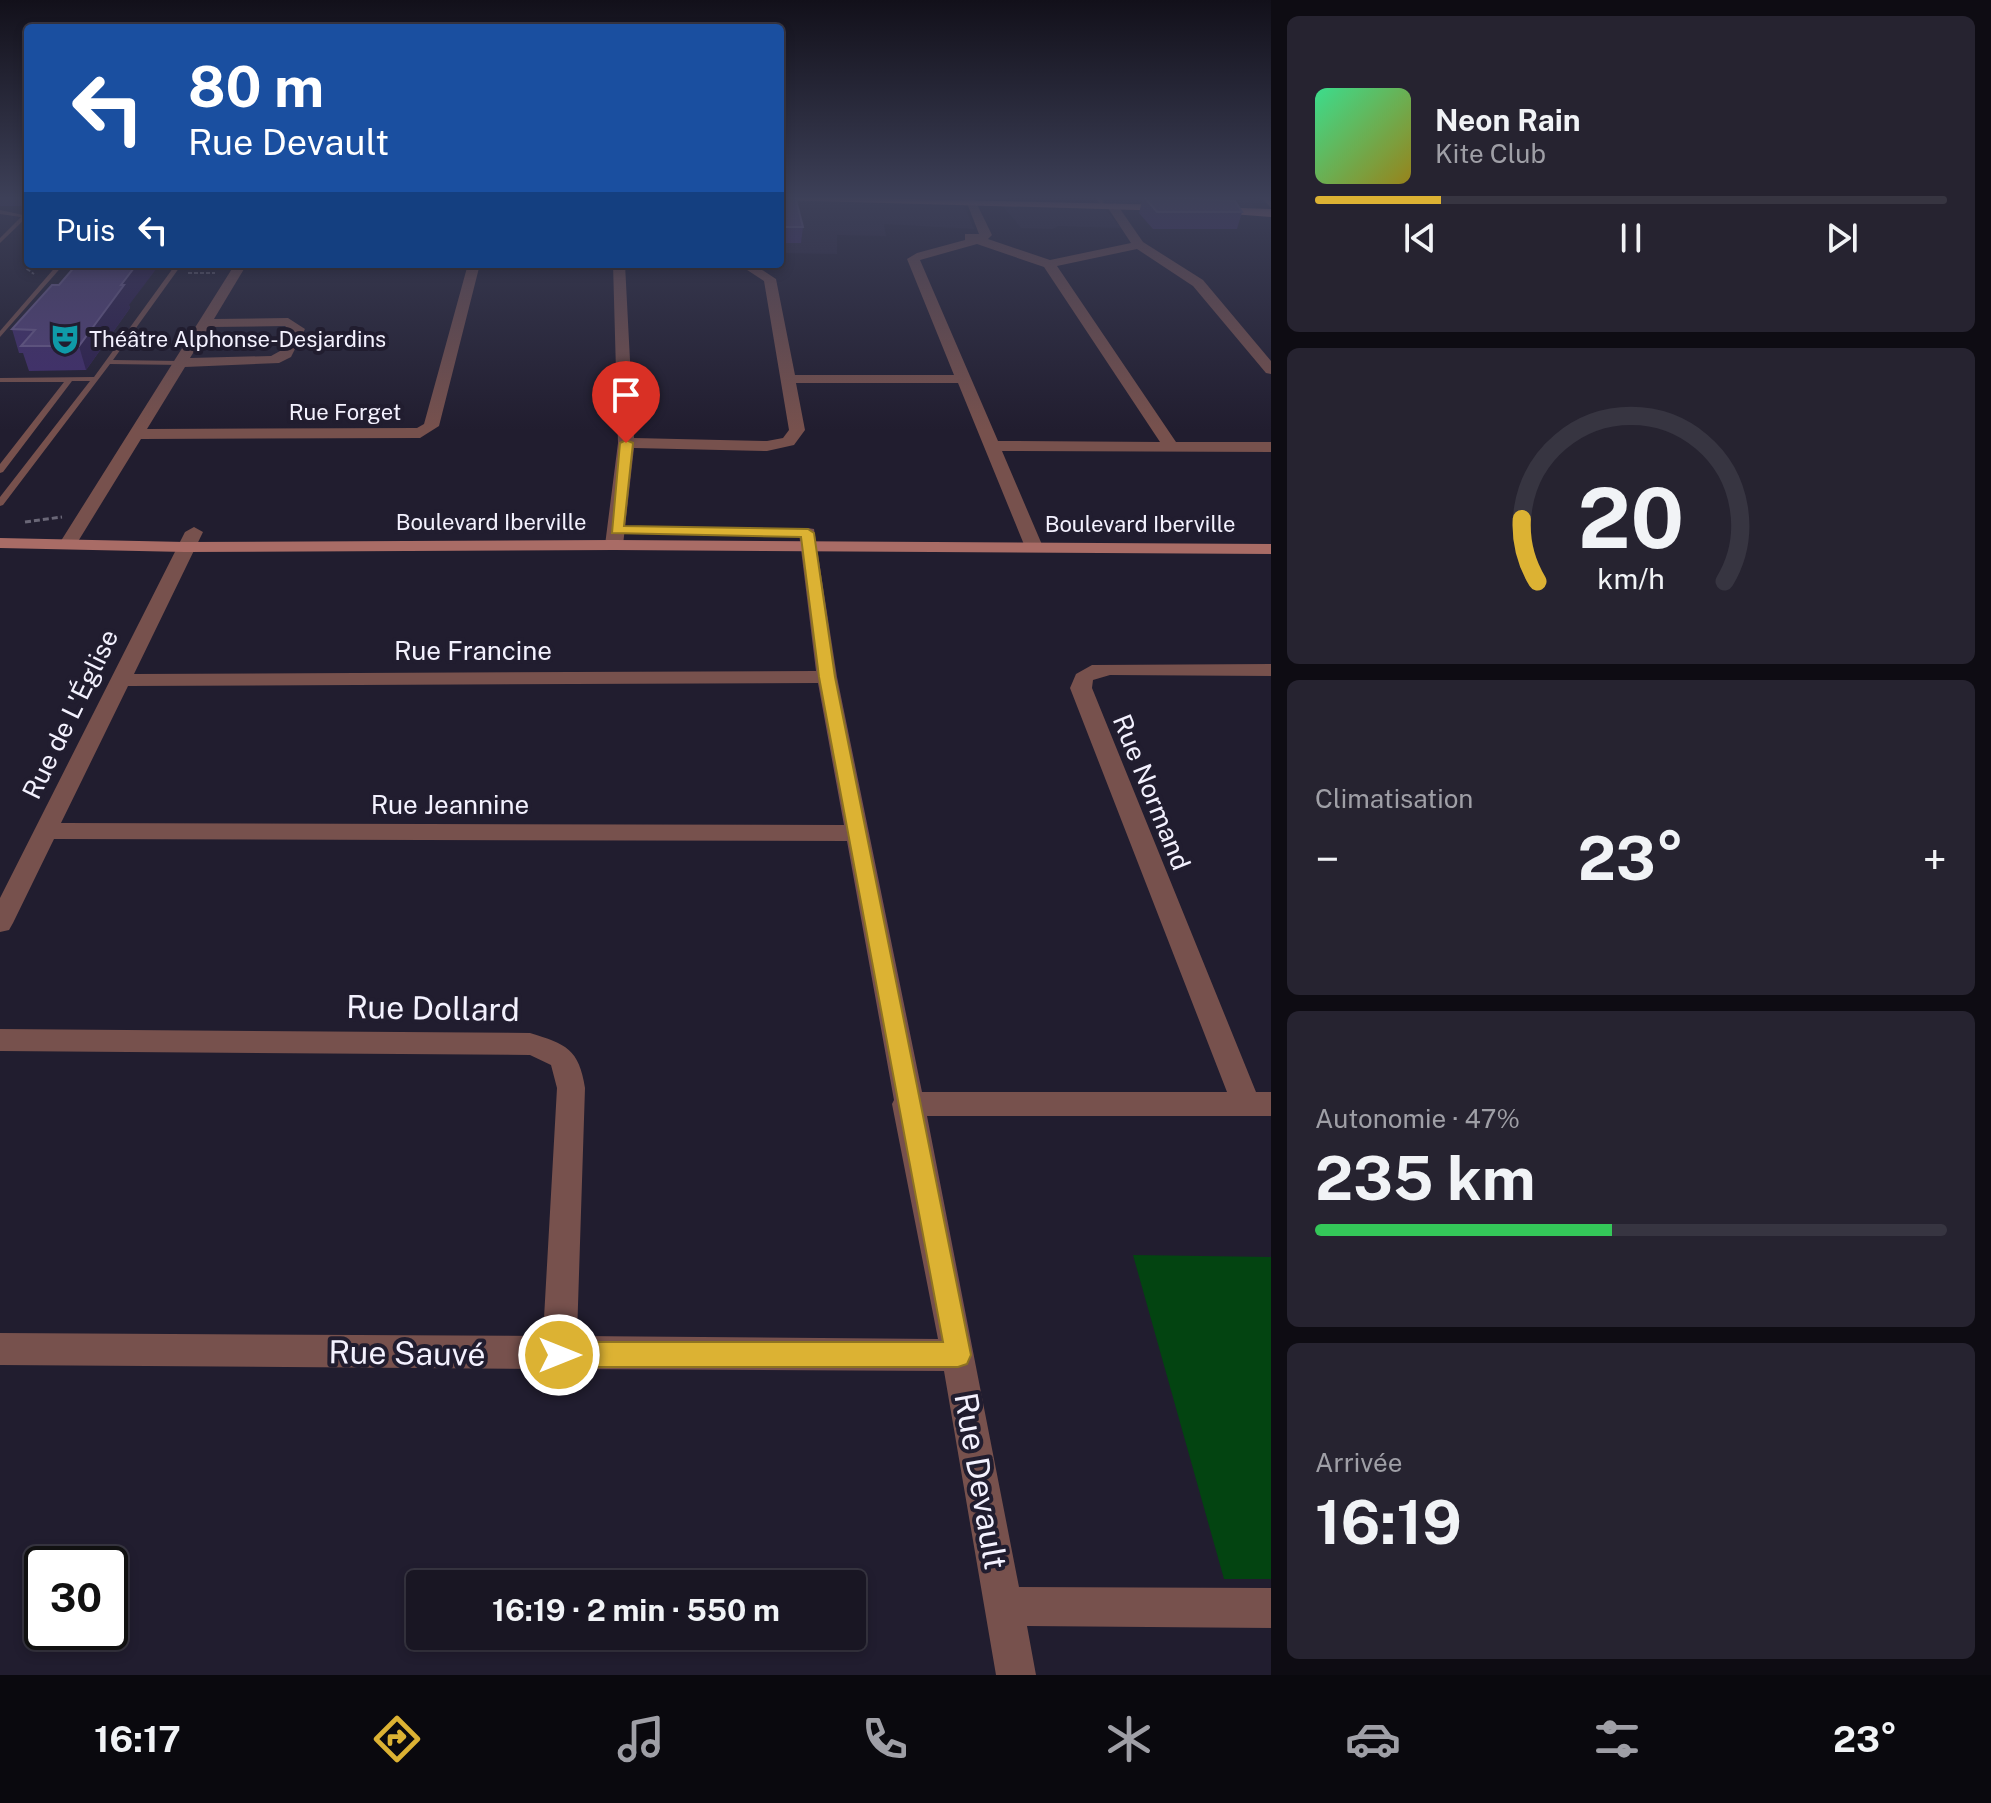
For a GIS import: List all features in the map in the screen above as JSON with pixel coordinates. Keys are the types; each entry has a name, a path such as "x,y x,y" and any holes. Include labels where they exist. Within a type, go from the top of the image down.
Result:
{"street":[{"path":"70,531 137,434 235,274"},
{"name":"Rue Forget","path":"137,434 420,433 431,426 471,274"},
{"path":"615,538 626,443 619,274"},
{"path":"626,443 767,446 788,442 797,430 789,379 770,279 762,274"},
{"path":"919,274 1030,540"},
{"path":"1056,274 1171,446"},
{"path":"1184,274 1198,283 1271,370"},
{"path":"180,363 274,360 286,354 298,329 288,322 206,323"},
{"path":"1251,346 1271,346"},
{"path":"789,379 961,379"},
{"path":"990,446 1271,447"},
{"name":"Boulevard Iberville","path":"0,543 70,531"},
{"name":"Boulevard Iberville","path":"0,532 70,531 189,540 1030,540 1271,536"},
{"name":"Rue de L'Église","path":"0,923 189,540"},
{"name":"Rue Devault","path":"810,540 827,677 907,1104 958,1355 1016,1675"},
{"name":"Boulevard Iberville","path":"1030,540 1271,549"},
{"name":"Rue Normand","path":"1258,1104 1081,688 1083,678 1092,671 1110,669 1271,670"},
{"name":"Rue Francine","path":"119,680 827,677"},
{"name":"Rue Jeannine","path":"43,831 857,833"},
{"name":"Rue Dollard","path":"0,1040 530,1044 556,1052 568,1065 571,1088 559,1355"},
{"path":"907,1104 1258,1104"},
{"name":"Rue Sauvé","path":"0,1349 559,1355 958,1355"},
{"path":"1004,1606 1271,1608"}],"lane":[{"path":"0,335 52,274"},
{"path":"0,503 172,274"},
{"path":"108,362 180,363"},
{"path":"0,470 70,379"},
{"path":"0,380 96,379"}],"path":[{"path":"25,522 70,531"}],"green space":[{"path":"1133,1255 1271,1257 1271,1579 1224,1579"}],"building":[{"path":"68,274 129,274 79,346 21,346 35,330 12,329 52,285 59,285"}],"place":[{"name":"Théâtre Alphonse-Desjardins","path":"65,339"}],"route":[{"path":"559,1355 958,1355 907,1104 827,677 808,533 616,530 626,443"}]}
